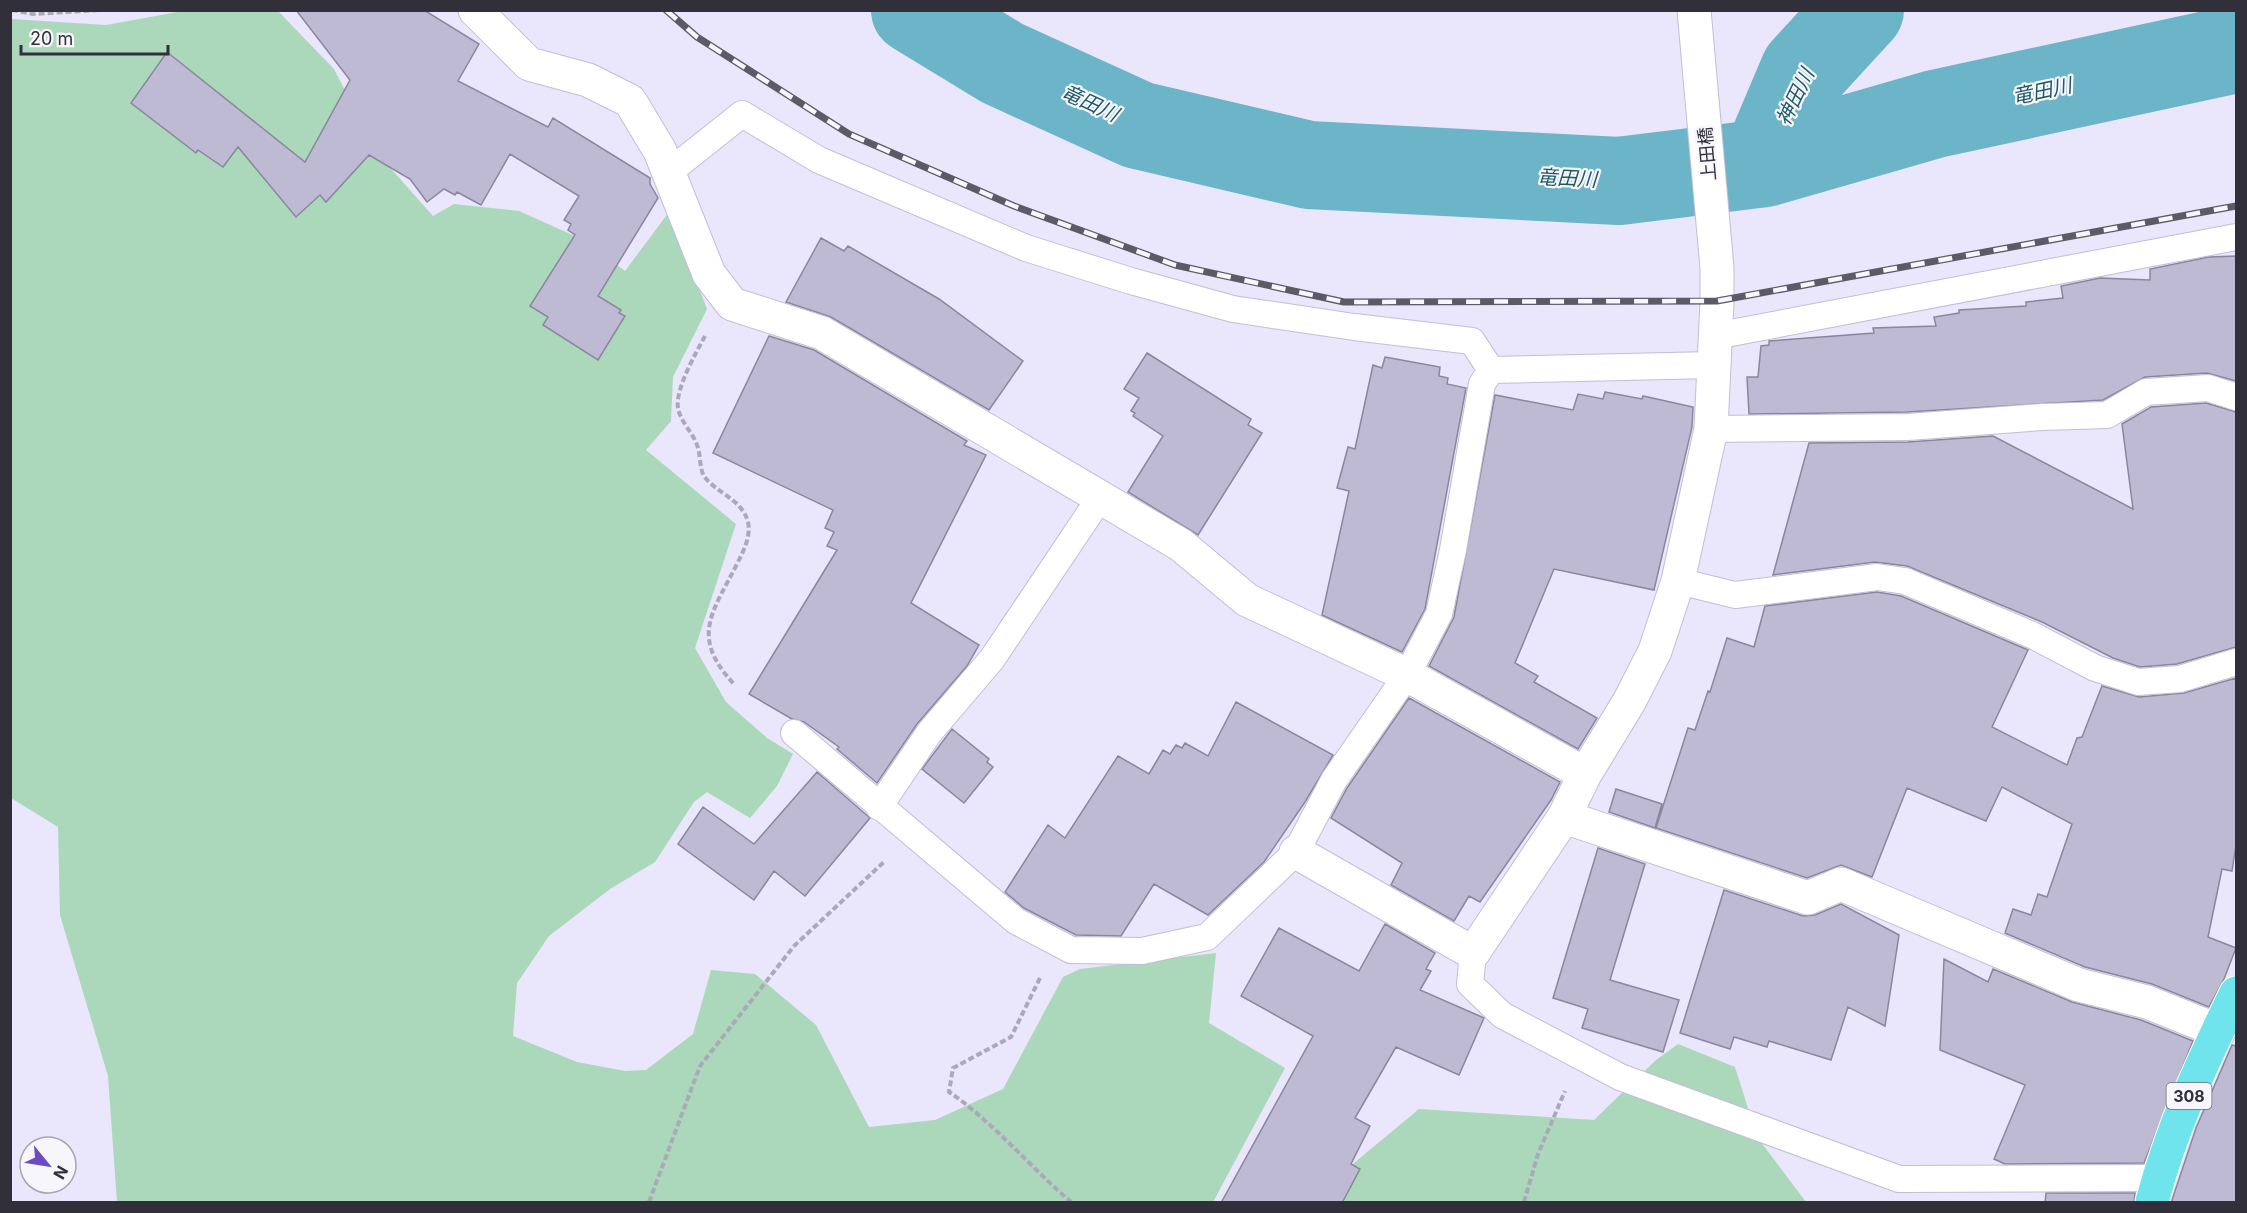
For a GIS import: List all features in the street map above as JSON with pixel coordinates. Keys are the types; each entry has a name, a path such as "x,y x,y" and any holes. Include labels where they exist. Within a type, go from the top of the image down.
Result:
{"highway":[{"name":"308","path":"2155,1190 2184,1105 2236,993"}],"street":[{"path":"475,10 529,64 588,80 630,101 655,142 669,172 709,274 732,304 822,333 1181,545 1247,600 1407,675 1585,774"},
{"name":"上田橋","path":"1473,952 1564,817 1585,774 1629,702 1654,651 1678,580 1711,429 1717,268 1696,26"},
{"path":"1564,817 1808,898 1842,884 2079,985 2147,1002 2219,1031"},
{"path":"1296,852 1473,952"}],"lane":[{"path":"669,172 742,114 819,160 1026,248 1131,281 1233,309 1472,341 1491,370"},
{"path":"1491,370 1714,351 2236,237"},
{"path":"794,733 912,836 1016,921 1071,950 1142,951 1207,937 1296,852 1334,780 1407,675 1439,614 1454,550 1482,384 1491,370"},
{"path":"1711,429 1908,427 2042,417 2107,415 2146,392 2208,388 2236,397"},
{"path":"879,807 929,733 992,659 1100,498"},
{"path":"1678,580 1735,595 1876,577 1905,581 2032,635 2094,668 2138,682 2180,679 2236,662"},
{"path":"1473,952 1470,984 1502,1015 1620,1077 1899,1179 2155,1190"}],"path":[{"path":"12,10 33,14 100,10"},
{"path":"730,301 710,326 693,360 679,397 678,410 698,446 704,476 736,503 748,522 748,537 743,553 709,621 708,644 718,667 734,684"},
{"path":"650,1203 700,1066 794,946 912,836"},
{"path":"1057,942 1011,1037 953,1068 949,1092 967,1104 1071,1203"},
{"path":"1524,1203 1538,1154 1580,1056"}],"green space":[{"path":"183,11 278,11 334,69 377,153 433,216 454,204 519,211 586,241 625,271 669,212 707,309 673,377 671,421 646,450 736,524 695,648 726,702 767,738 793,754 777,786 750,818 707,792 694,802 655,862 610,889 549,936 517,983 513,1036 577,1062 625,1071 646,1070 693,1034 711,970 755,974 816,1025 869,1127 935,1120 1003,1089 1063,977 1080,969 1216,953 1209,1023 1285,1068 1213,1202 117,1202 108,1076 60,915 58,827 11,798 11,19 106,25"},
{"path":"1678,1044 1735,1067 1757,1137 1806,1202 1307,1202 1419,1109 1594,1120 1656,1060"}],"building":[{"path":"296,10 424,10 479,44 458,81 548,127 553,118 650,178 650,184 658,198 598,296 621,310 619,313 625,316 598,360 543,325 548,317 530,306 575,235 568,230 571,224 564,220 579,196 510,154 481,205 457,192 455,195 444,189 427,202 410,179 369,155 326,202 320,195 296,217 238,147 223,167 198,150 196,153 131,103 167,52 305,162 350,80"},
{"path":"821,238 844,251 848,246 939,299 1023,361 989,410 831,317 786,302"},
{"path":"2236,256 2236,381 2207,373 2145,377 2103,400 1907,412 1749,414 1747,377 1758,377 1761,346 1769,345 1769,341 1874,333 1873,328 1936,326 1934,317 1959,313 1959,310 2026,306 2026,302 2063,298 2061,286 2100,278 2150,280 2150,269 2209,257"},
{"path":"769,336 814,350 967,441 964,445 986,455 911,603 979,645 967,666 917,724 877,783 837,749 839,747 804,722 792,719 749,694 837,550 827,546 834,532 825,528 833,510 713,453"},
{"path":"1147,353 1251,419 1248,425 1262,433 1198,535 1128,492 1163,436 1133,416 1135,413 1131,411 1139,398 1124,389"},
{"path":"1385,357 1440,367 1439,376 1448,378 1447,384 1466,388 1425,609 1402,652 1322,615 1349,491 1337,488 1348,447 1355,449 1373,365 1382,368"},
{"path":"1605,392 1642,399 1643,396 1693,407 1692,427 1654,590 1554,569 1515,663 1538,676 1534,682 1597,718 1578,749 1429,666 1454,617 1495,395 1573,410 1578,394 1603,399"},
{"path":"2206,403 2236,412 2236,647 2177,664 2140,667 2113,658 2042,622 1907,566 1875,562 1773,575 1809,443 1908,442 1993,436 2133,509 2122,424 2151,407"},
{"path":"1877,592 1901,596 2028,650 1992,727 2067,765 2077,738 2082,737 2102,686 2139,697 2184,693 2236,678 2236,845 2232,871 2222,869 2208,937 2236,948 2224,979 2209,1007 2152,984 2085,967 2005,933 2013,909 2031,915 2038,894 2047,897 2072,824 2002,787 1986,821 1907,788 1872,877 1841,865 1807,878 1656,828 1688,728 1695,730 1727,638 1754,647 1765,606"},
{"path":"1409,698 1560,782 1551,800 1480,902 1469,896 1454,921 1391,885 1402,863 1331,818 1347,788"},
{"path":"1236,702 1333,755 1305,802 1264,862 1208,915 1154,884 1121,936 1076,935 1024,908 1005,892 1048,825 1065,838 1118,756 1149,774 1163,750 1170,754 1176,745 1182,748 1185,743 1208,756"},
{"path":"952,729 989,759 987,762 993,767 964,803 922,769"},
{"path":"817,772 870,818 805,896 774,871 754,900 678,844 703,807 754,844"},
{"path":"1616,789 1662,804 1655,828 1609,812"},
{"path":"1598,848 1645,864 1610,980 1679,1000 1663,1052 1582,1028 1588,1009 1553,998"},
{"path":"1724,890 1803,916 1815,915 1841,904 1899,935 1885,1026 1848,1007 1831,1060 1769,1041 1767,1047 1734,1037 1730,1049 1680,1033"},
{"path":"1385,924 1435,953 1426,969 1431,971 1420,990 1484,1018 1459,1075 1396,1047 1355,1118 1370,1126 1351,1164 1360,1169 1342,1203 1221,1203 1313,1036 1241,996 1279,928 1359,971"},
{"path":"1944,959 1988,982 1993,969 2072,1002 2141,1020 2193,1041 2144,1163 2005,1164 1994,1159 2025,1085 1940,1050"},
{"path":"2232,1045 2236,1046 2236,1203 2171,1203 2196,1128"},
{"path":"2046,1193 2135,1193 2134,1203 2045,1203"}],"waterway":[{"name":"竜田川","path":"915,10 1002,63 1138,125 1309,165 1619,181 1765,163 1935,114 2236,49"},
{"name":"神田川","path":"1765,163 1804,71 1860,10"}],"railway":[{"path":"666,10 697,37 849,134 1014,206 1175,265 1344,302 1717,301 2236,206"}]}
